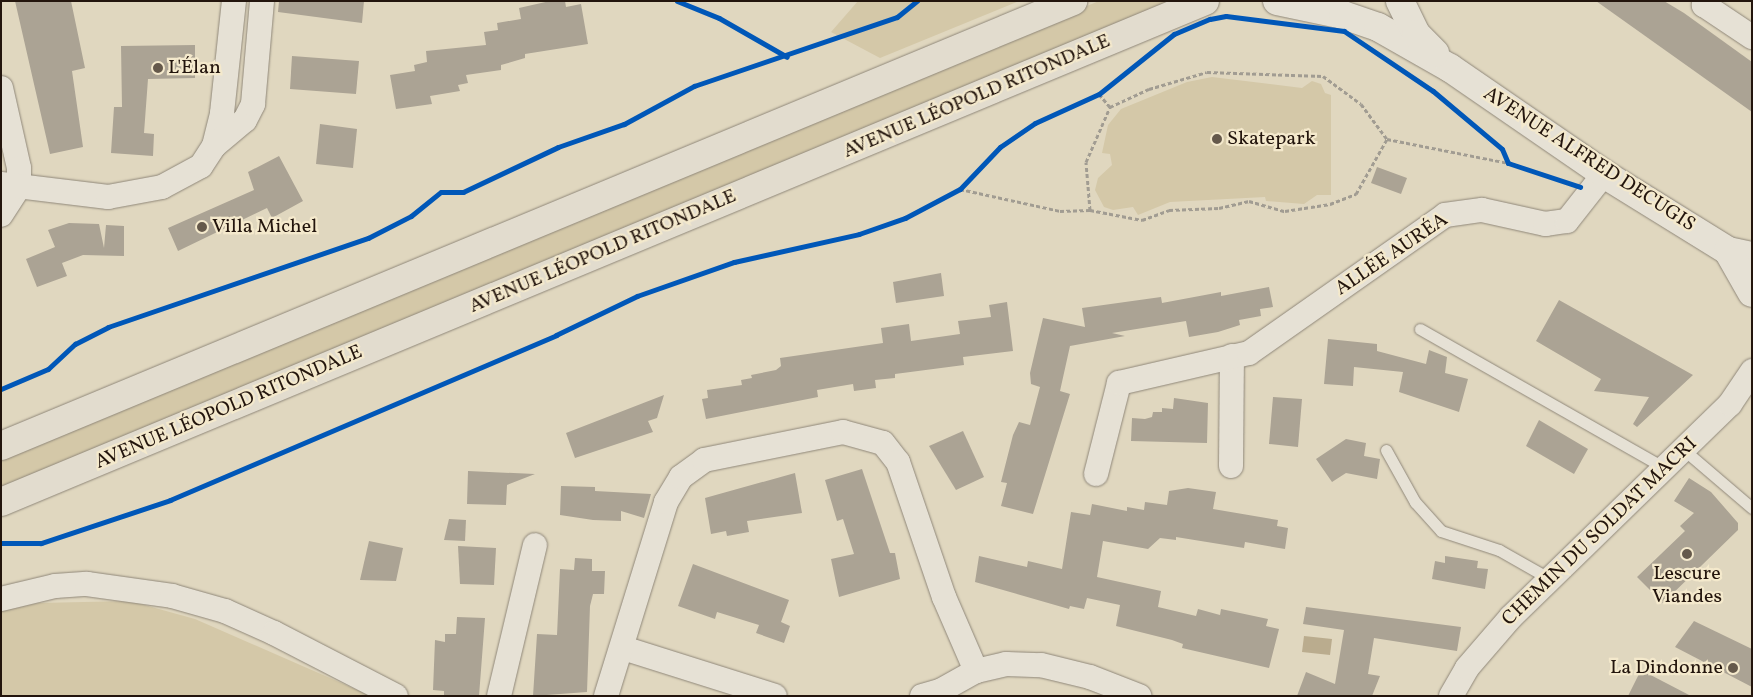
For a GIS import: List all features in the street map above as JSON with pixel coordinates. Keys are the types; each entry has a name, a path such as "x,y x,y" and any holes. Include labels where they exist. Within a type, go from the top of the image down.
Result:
{"highway":[{"path":"1,446 1073,1"},
{"name":"AVENUE LÉOPOLD RITONDALE","path":"1,502 1205,1"}],"street":[{"path":"10,186 108,197 162,187 202,166 214,146 222,113 234,1"},
{"path":"214,146 245,120 253,104 262,1"},
{"path":"1277,1 1343,15 1378,28 1450,68"},
{"path":"1400,1 1416,34 1450,68"},
{"path":"1708,1 1704,5 1752,37"},
{"name":"AVENUE ALFRED DECUGIS","path":"1450,68 1604,174 1740,254 1752,293"},
{"path":"1,88 18,168 1,215"},
{"name":"ALLÉE AURÉA","path":"1096,474 1119,384 1249,353 1446,216 1482,210 1544,224 1567,221 1604,174"},
{"path":"1231,466 1232,356"},
{"name":"CHEMIN DU SOLDAT MACRI","path":"1451,696 1474,661 1550,579 1622,517 1665,468 1730,404 1752,371"},
{"path":"606,696 623,648 666,502 680,477 704,460 843,432 883,443 898,462 944,597 976,671"},
{"path":"499,696 535,545"},
{"path":"1,586 124,586 225,611 306,648 396,696"},
{"path":"1,599 55,586"},
{"path":"623,648 775,696"},
{"path":"922,696 940,691 976,671 1006,664 1041,665 1090,677 1139,696"}],"lane":[{"path":"1420,329 1665,468"},
{"path":"1386,450 1415,502 1441,531 1498,550 1550,579"},
{"path":"1684,450 1752,508"}],"path":[{"path":"1090,210 1086,162 1110,107 1149,89 1207,72 1323,76 1361,104 1387,139 1508,164"},
{"path":"1099,94 1110,107"},
{"path":"960,190 1060,211 1090,210 1142,220 1170,210 1219,208 1250,201 1285,211 1322,206 1356,194 1387,139"}],"shaded area":[{"path":"858,1 1019,1 880,58 831,32"},
{"path":"1099,1 1176,1 1,490 1,458"},
{"name":"Skatepark","path":"1212,77 1302,88 1312,81 1321,84 1325,93 1331,95 1331,195 1317,195 1304,204 1266,201 1265,197 1170,202 1138,215 1133,207 1113,210 1104,207 1095,190 1098,178 1112,165 1110,154 1102,153 1108,125 1121,109 1187,82"},
{"path":"130,601 195,619 371,696 1,696 1,611 38,603"},
{"path":"1304,636 1332,639 1330,655 1302,652"}],"building":[{"path":"15,1 71,1 85,68 72,71 83,147 50,154"},
{"path":"279,1 364,1 362,23 278,12"},
{"path":"550,1 565,1 566,7 581,4 588,44 525,54 525,58 501,65 501,70 466,75 468,83 458,85 460,91 430,96 432,104 396,109 390,75 415,71 414,65 427,62 426,51 486,45 484,32 498,30 497,23 521,19 519,8"},
{"path":"1596,1 1664,1 1684,13 1752,62 1752,112"},
{"path":"195,45 195,78 148,79 144,133 154,134 153,156 111,153 114,107 122,107 121,46"},
{"path":"292,56 359,61 356,94 290,89"},
{"path":"320,124 357,129 353,168 316,164"},
{"path":"279,156 303,201 272,218 267,208 178,251 168,228 254,190 248,172"},
{"path":"1377,167 1407,178 1401,194 1371,183"},
{"path":"69,223 99,224 104,248 106,225 124,226 124,256 83,255 62,263 67,276 37,287 26,259 55,247 48,230"},
{"path":"941,273 944,296 896,303 893,282"},
{"path":"1269,287 1273,307 1260,309 1261,316 1239,320 1240,325 1218,332 1189,337 1186,321 1112,333 1125,336 1070,346 1060,391 1070,394 1033,514 1001,506 1007,483 1001,482 1013,435 1019,422 1030,425 1040,387 1031,384 1030,373 1043,318 1085,327 1082,308 1161,297 1162,303 1221,292 1221,296"},
{"path":"1559,300 1693,375 1637,427 1633,424 1649,397 1594,391 1601,379 1536,341"},
{"path":"1007,302 1013,351 963,357 964,365 895,374 895,378 875,380 876,388 854,391 853,384 817,390 818,397 706,419 702,399 708,398 707,390 742,385 741,380 752,378 751,375 776,370 781,366 780,358 883,343 881,328 909,324 911,341 960,334 958,321 991,317 989,305"},
{"path":"1328,339 1377,344 1377,351 1426,364 1429,350 1447,357 1445,373 1468,379 1459,412 1399,392 1403,372 1354,367 1353,386 1324,384"},
{"path":"664,395 657,418 648,421 653,432 575,458 566,433"},
{"path":"1273,397 1302,399 1298,447 1269,444"},
{"path":"1174,398 1208,403 1207,443 1131,441 1132,418 1145,419 1152,417 1153,412 1162,412 1162,408 1173,409"},
{"path":"1539,420 1588,449 1574,474 1526,446"},
{"path":"963,431 984,477 956,490 929,446"},
{"path":"1346,439 1366,443 1364,456 1380,459 1377,479 1346,473 1332,482 1316,459"},
{"path":"862,469 890,553 895,553 900,579 839,597 831,559 854,554 843,519 837,521 825,480"},
{"path":"468,471 535,474 507,485 506,505 467,504"},
{"path":"795,473 802,513 747,521 749,532 727,536 726,531 711,534 705,498"},
{"name":"Lescure Viandes","path":"1689,478 1711,492 1738,523 1738,530 1663,603 1637,577 1685,531 1680,526 1694,513 1674,501"},
{"path":"561,486 595,487 595,491 651,494 644,518 621,511 621,521 593,520 560,515"},
{"path":"1188,488 1216,492 1213,509 1278,520 1277,526 1288,528 1285,549 1245,542 1244,548 1176,537 1176,540 1160,538 1148,549 1103,541 1097,577 1161,591 1158,607 1196,616 1198,609 1220,615 1221,609 1268,619 1266,626 1279,629 1269,668 1182,648 1183,644 1172,640 1116,626 1120,605 1087,598 1084,609 1070,606 1069,609 975,582 979,556 1027,567 1028,561 1062,569 1071,512 1090,515 1092,504 1127,511 1127,507 1144,510 1145,502 1167,505 1169,491"},
{"path":"449,519 466,520 465,541 444,540"},
{"path":"369,541 403,548 396,581 360,580"},
{"path":"458,546 496,548 494,585 460,584"},
{"path":"1445,556 1478,561 1477,568 1488,569 1485,589 1432,579 1435,561 1445,563"},
{"path":"575,558 592,559 592,571 605,571 604,594 593,594 590,606 587,692 533,696 537,634 557,635 560,569 574,570"},
{"path":"693,564 789,600 781,622 790,626 784,643 756,633 759,625 717,612 715,619 678,606"},
{"path":"1306,607 1461,627 1457,651 1374,638 1368,674 1380,676 1372,696 1297,696 1306,672 1335,684 1344,630 1303,624"},
{"path":"457,617 485,618 479,696 444,696 444,691 433,690 435,640 445,642 445,634 456,634"},
{"name":"La Dindonne","path":"1694,621 1752,649 1752,687 1675,647"},
{"path":"1641,670 1691,696 1628,696"}],"cycle path":[{"path":"677,1 719,18 787,57"},
{"path":"1,389 48,369 75,344 108,327 368,238 411,216 441,192 463,192 558,147 624,124 694,86 897,17 917,1"},
{"path":"1,543 41,543 170,500 556,335 637,296 734,262 859,234 905,218 960,189 1000,147 1035,123 1099,94 1174,34 1210,19 1226,16 1344,31 1433,91 1502,149 1508,163 1580,187"}],"place":[{"name":"L'Élan","path":"158,68"},
{"name":"Skatepark","path":"1217,139"},
{"name":"Villa Michel","path":"202,227"},
{"name":"Lescure Viandes","path":"1687,554"},
{"name":"La Dindonne","path":"1733,668"}]}
